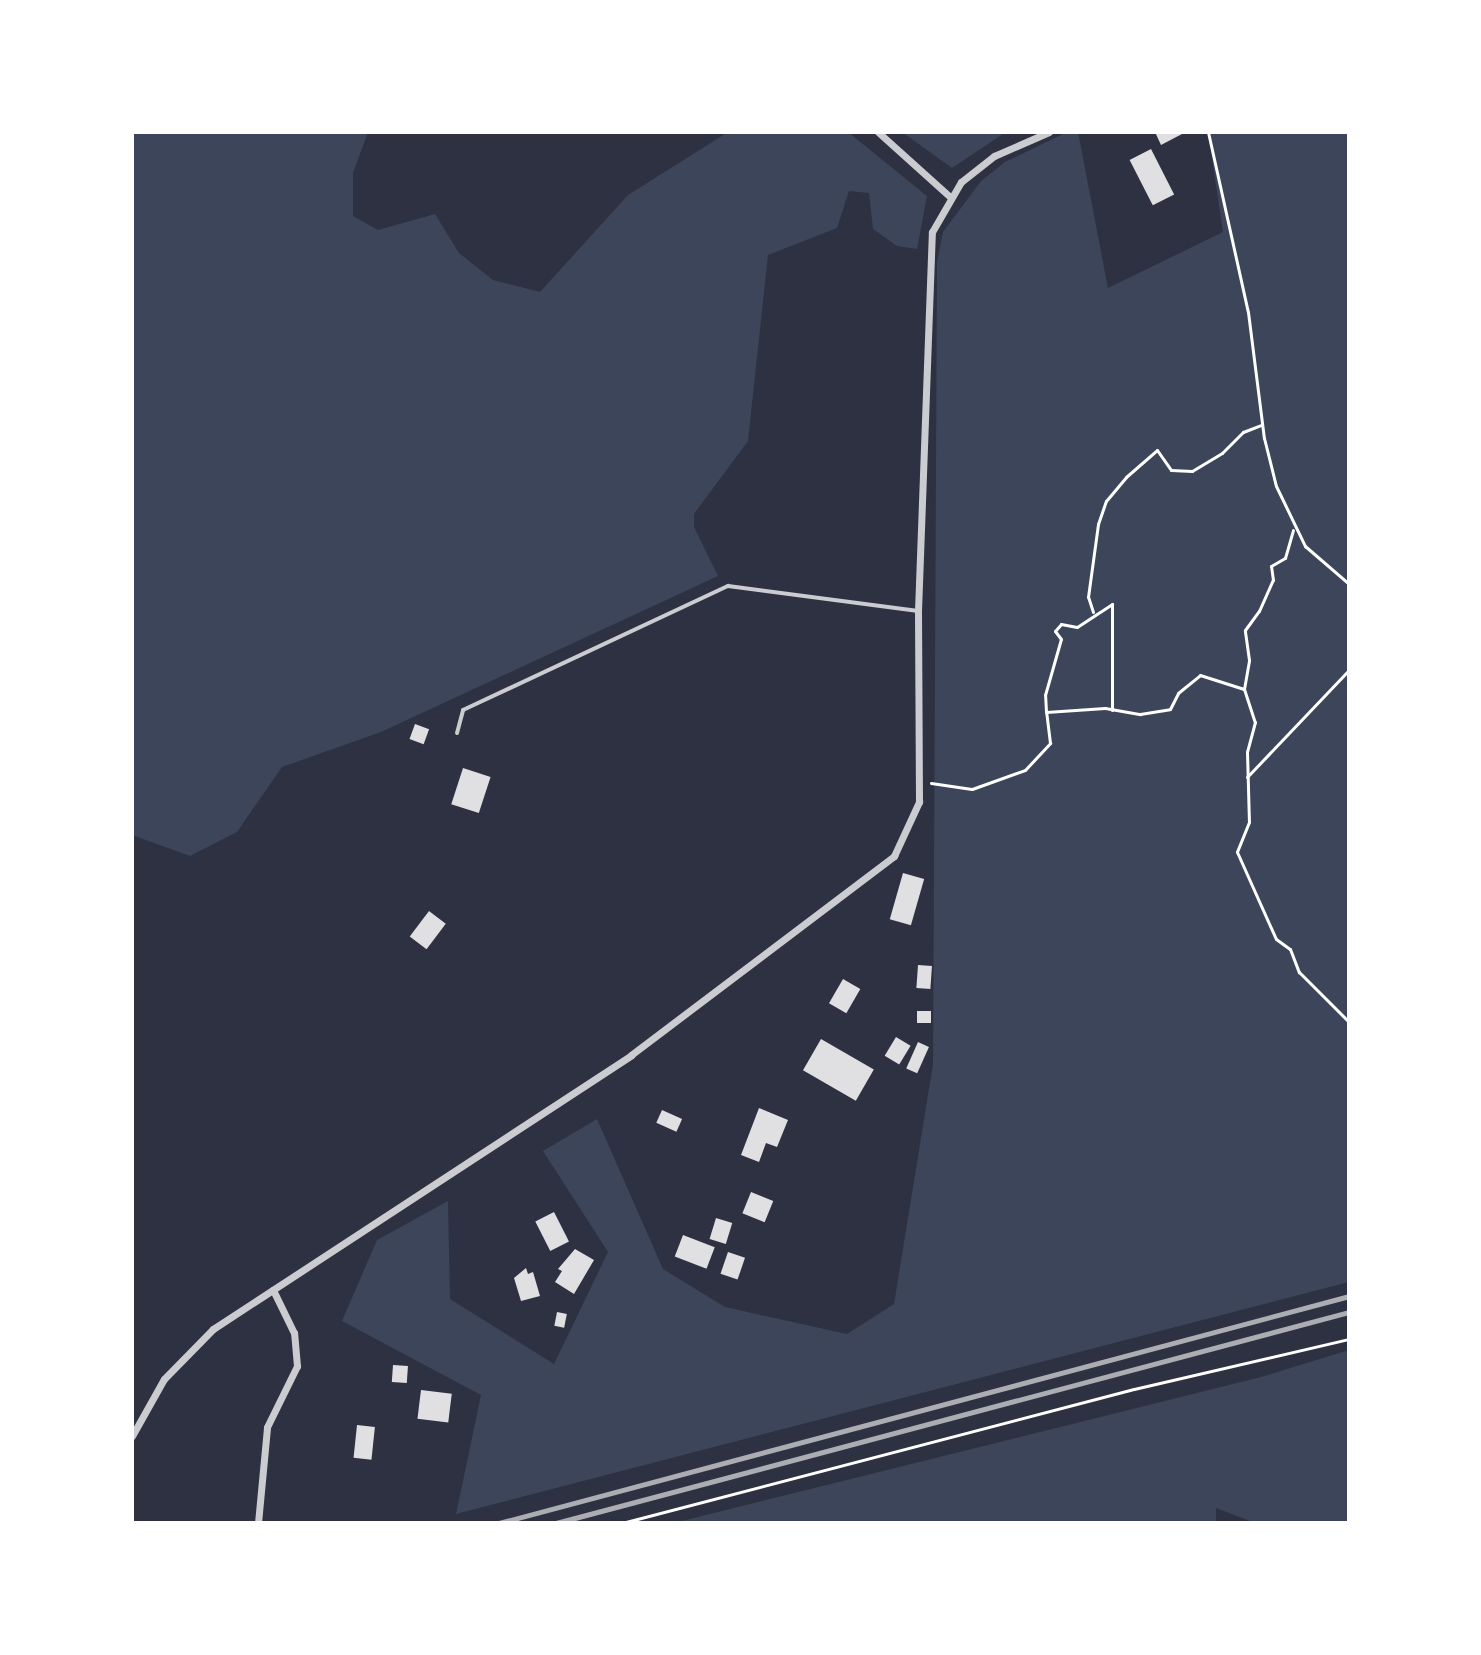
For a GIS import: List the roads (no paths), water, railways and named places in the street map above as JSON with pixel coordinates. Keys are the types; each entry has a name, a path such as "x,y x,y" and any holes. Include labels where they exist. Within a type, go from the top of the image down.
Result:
{"street":[{"path":"878,132 949,196"},
{"path":"132,1436 164,1379 213,1329 631,1055 894,856 919,802 918,611 932,232 949,196 994,156 1049,132"},
{"path":"258,1523 267,1427 297,1366 294,1333 273,1290"}],"lane":[{"path":"457,733 463,710 728,586 918,611"}],"railway":[{"path":"499,1523 1349,1296"},
{"path":"556,1523 1349,1312"}]}
